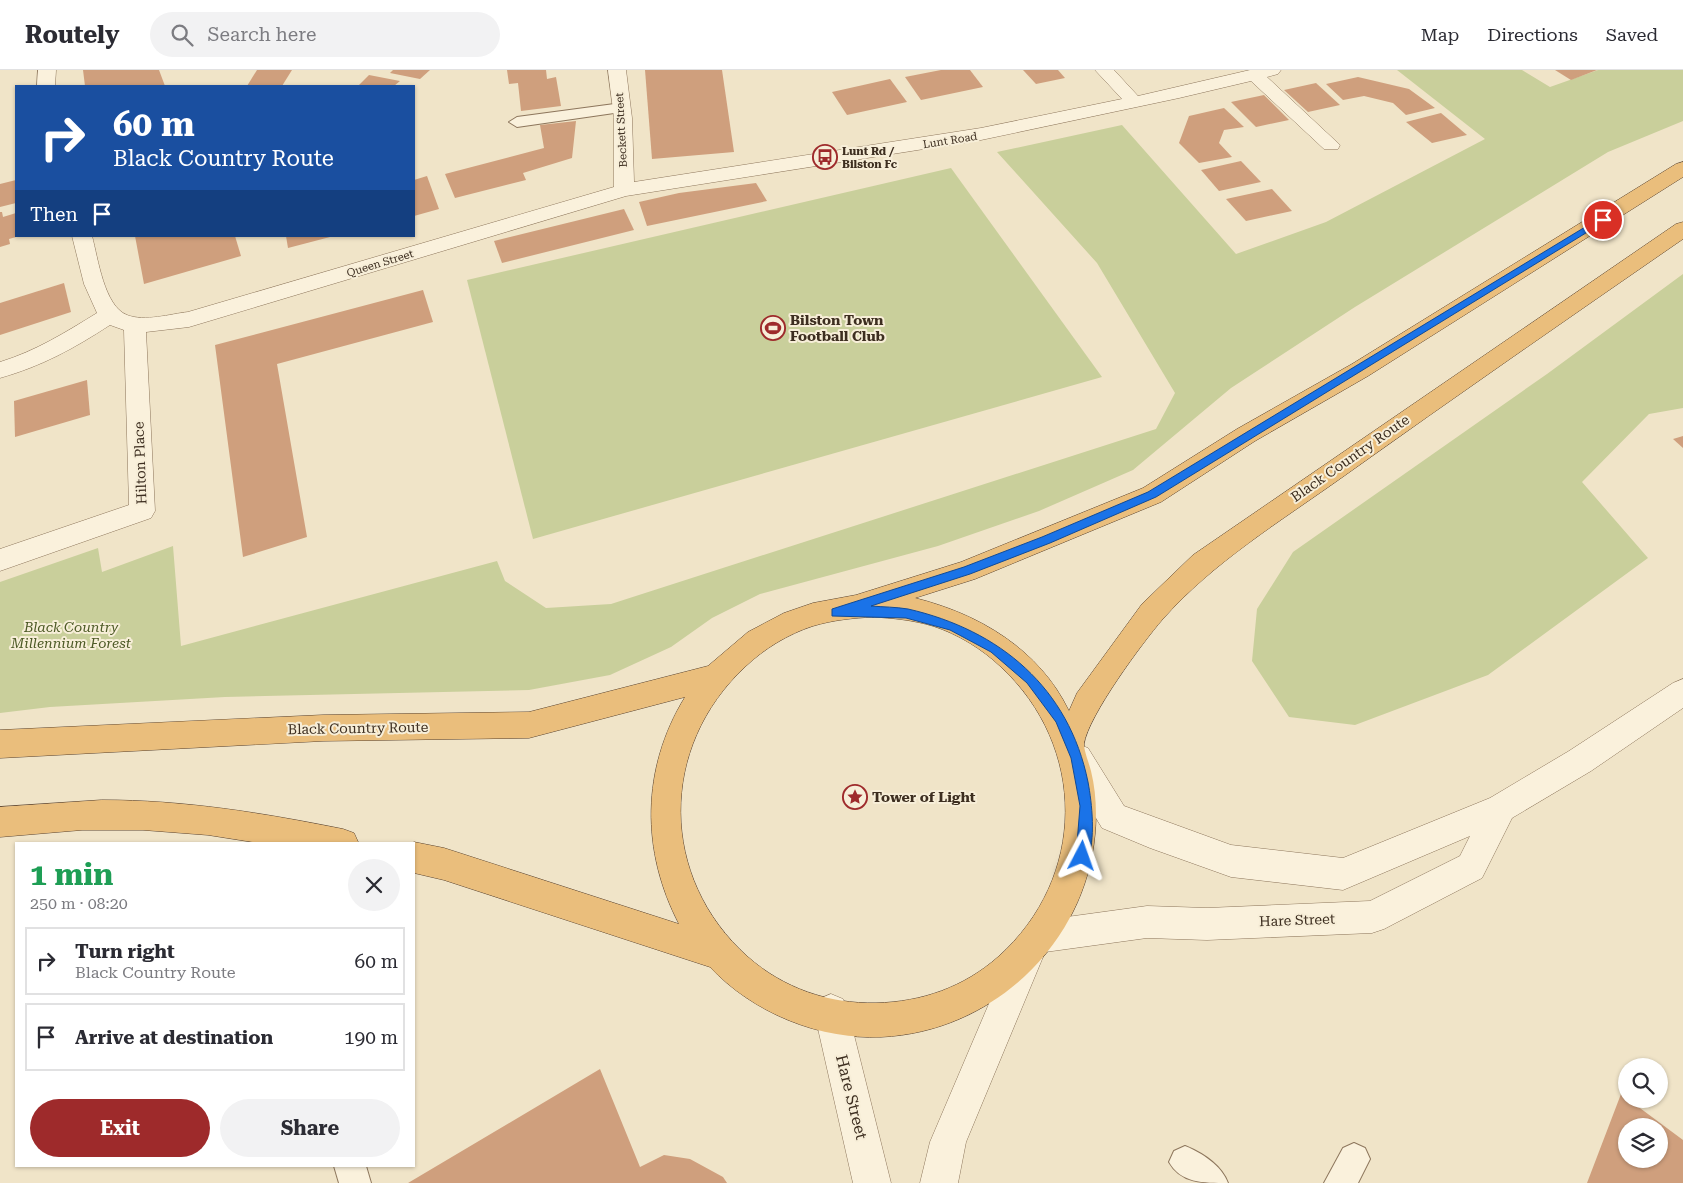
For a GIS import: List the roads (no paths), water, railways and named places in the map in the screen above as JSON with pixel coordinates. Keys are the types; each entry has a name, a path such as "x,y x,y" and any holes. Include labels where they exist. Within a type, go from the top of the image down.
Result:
{"highway":[{"path":"836,612 860,610 906,614 952,626 974,636 1007,658 1047,698 1074,749 1086,806 1082,856 1073,887 1035,947 1013,968 973,994 928,1010 880,1016 831,1011 801,1003 772,990 746,974 706,937 681,898 665,855 660,811 661,790 670,748 687,711 711,678 748,647 790,625 966,571 1046,540 1152,494 1246,435 1360,370 1683,168"},
{"name":"Black Country Route","path":"1074,749 1087,702 1115,661 1152,612 1202,563 1422,408 1683,229"},
{"name":"Black Country Route","path":"0,744 323,728 529,725 711,678"},
{"path":"0,822 58,816 163,816 257,827 333,842"},
{"path":"415,858 444,864 723,954"}],"street":[{"path":"46,85 47,70"},
{"name":"Beckett Street","path":"617,70 622,108 624,190"},
{"path":"1104,70 1134,102"},
{"path":"1264,72 1331,144"},
{"name":"Lunt Road","path":"624,190 972,136 1264,72"},
{"name":"Queen Street","path":"108,316 122,323 135,325 163,325 189,320 624,190"},
{"path":"0,370 26,362 62,345 108,316 101,305 95,289 82,237"},
{"name":"Hilton Place","path":"0,560 142,511 135,325"},
{"path":"1074,749 1113,817 1150,833 1231,861 1343,874 1501,808 1580,761 1683,692"},
{"name":"Hare Street","path":"1035,947 1147,922 1207,924 1372,917 1471,867 1501,808"},
{"path":"939,1183 948,1142 1035,947"},
{"name":"Hare Street","path":"831,1011 872,1183"}],"lane":[{"path":"517,122 622,108"},
{"path":"1186,1162 1212,1183"},
{"path":"350,1167 355,1183"}],"place":[{"name":"Lunt Rd / Bilston Fc","path":"825,157"},
{"name":"Bilston Town Football Club","path":"773,328"},
{"name":"Tower of Light","path":"855,797"}],"park label":[{"name":"Black Country Millennium Forest","path":"71,636"}]}
